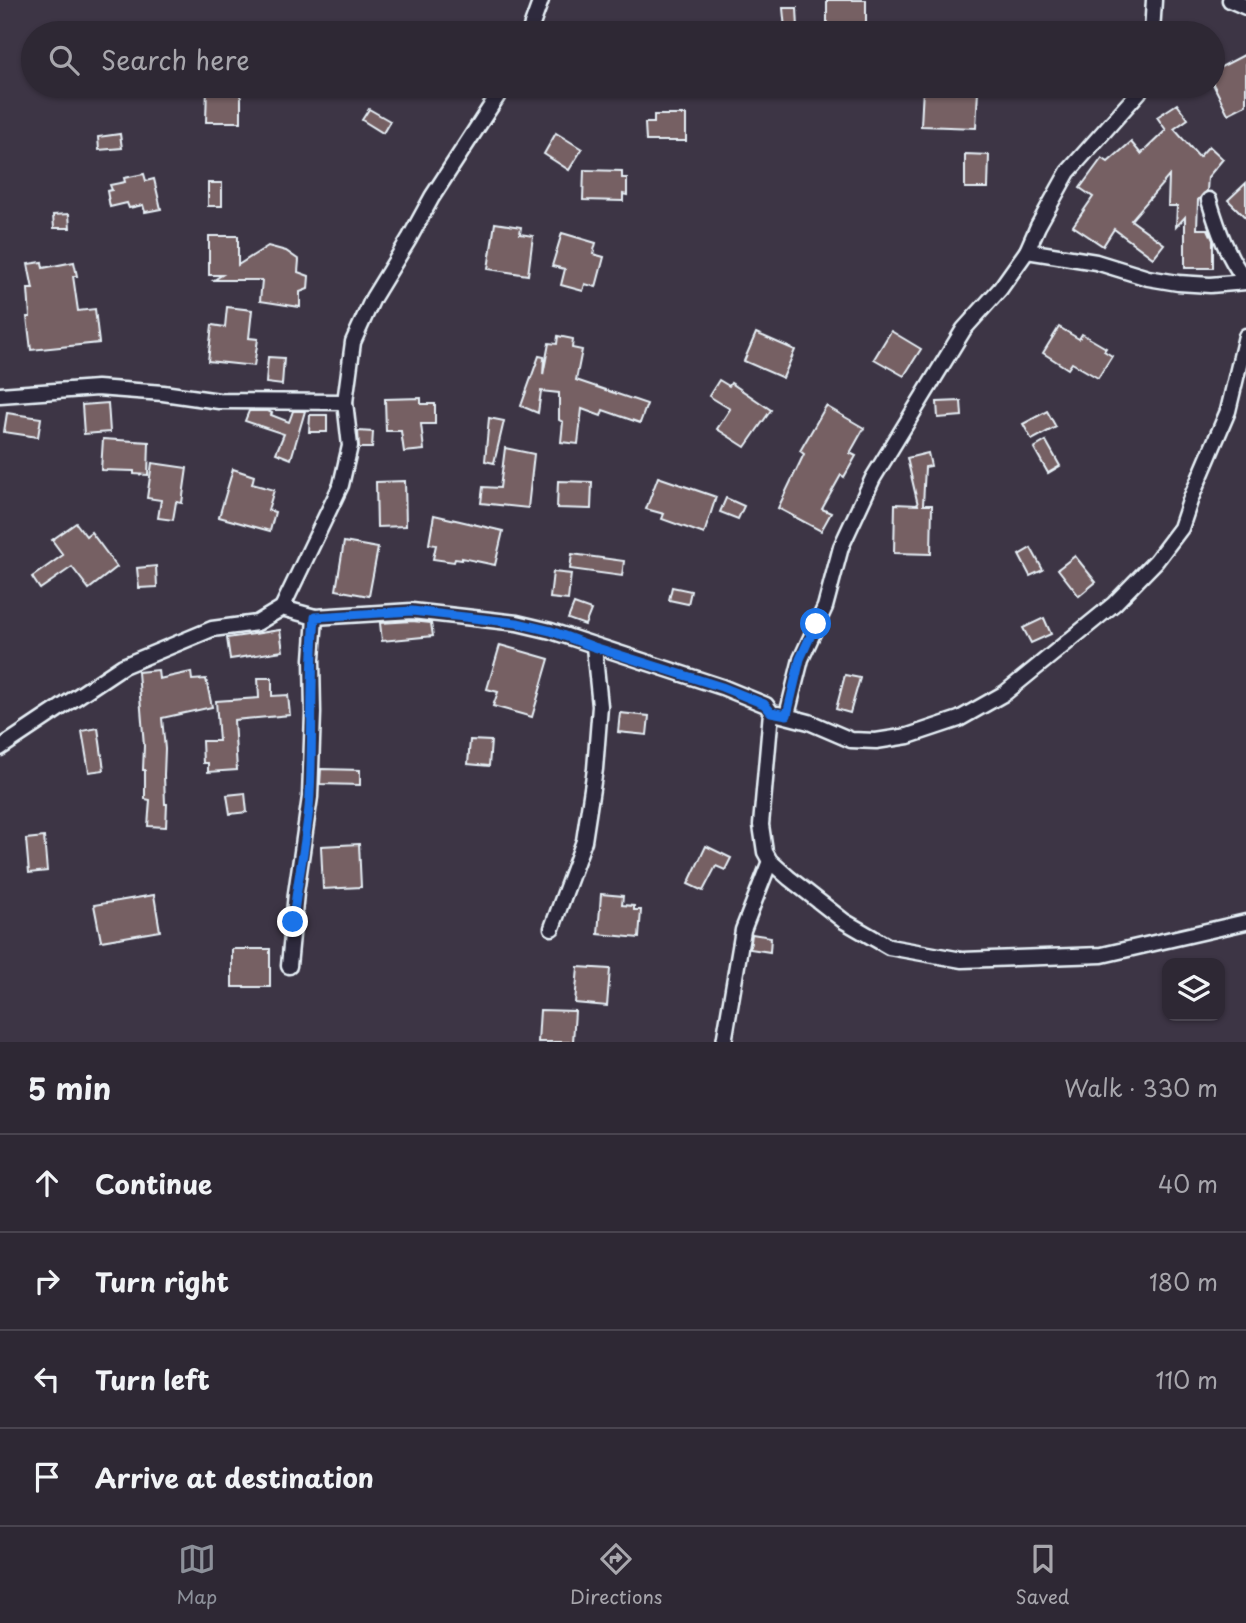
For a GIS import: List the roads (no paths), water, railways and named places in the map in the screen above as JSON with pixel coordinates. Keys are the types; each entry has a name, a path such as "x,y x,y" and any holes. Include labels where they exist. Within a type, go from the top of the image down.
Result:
{"street":[{"path":"533,21 541,0"},
{"path":"1153,21 1154,0"},
{"path":"1230,0 1246,7"},
{"path":"0,748 124,666 212,629 257,623 282,608 341,485 350,446 345,402 352,342 373,298 432,197 496,98"},
{"path":"787,715 800,659 825,607 841,547 873,478 964,329 1000,289 1027,251 1038,226 1069,173 1134,98"},
{"path":"1027,251 1096,262 1148,278 1178,283 1210,285 1246,281 1228,255 1209,200"},
{"path":"282,608 315,617 412,611 517,623 551,631 722,687 764,704 771,712 809,722 851,740 891,740 930,729 971,713 1006,693 1114,604 1156,561 1181,528 1228,411 1246,336"},
{"path":"0,395 97,388 219,401 345,402"},
{"path":"289,966 310,797 315,617"},
{"path":"552,928 584,841 595,769 600,706 594,647"},
{"path":"771,712 761,825 763,844 770,861 844,921 889,947 961,961 1102,955 1246,922"},
{"path":"724,1042 743,930 770,861"}]}
